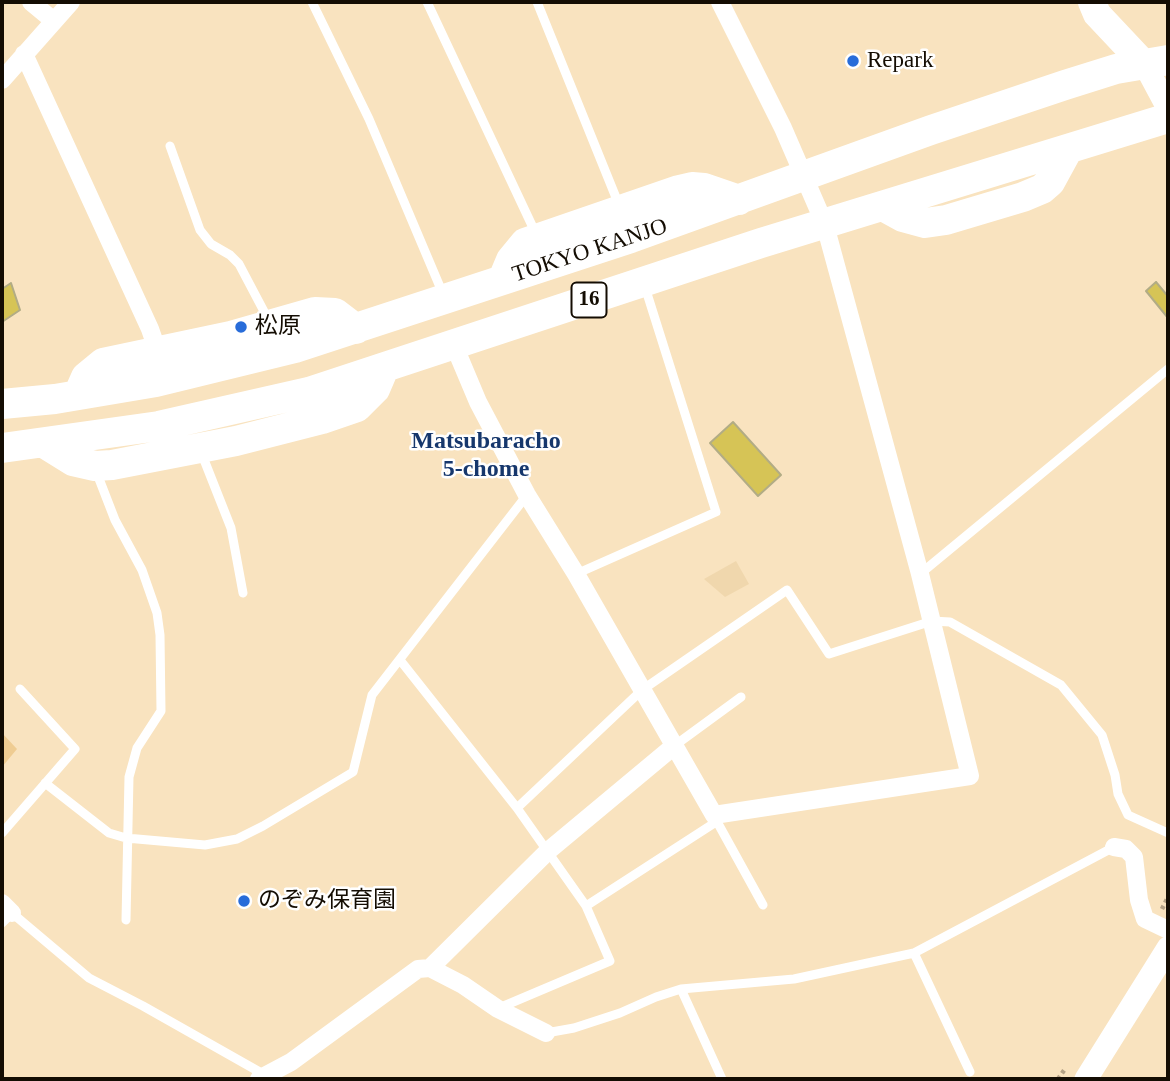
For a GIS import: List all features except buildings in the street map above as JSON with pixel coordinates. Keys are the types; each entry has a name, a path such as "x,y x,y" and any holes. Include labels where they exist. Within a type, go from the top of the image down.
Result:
{"highway":[{"name":"TOKYO KANJO","path":"2,404 78,395 204,372 296,348 739,200 1042,93 1116,69 1157,63"},
{"name":"TOKYO KANJO","path":"2,448 209,416 309,392 883,206 903,217 925,223 946,220 1023,197 1042,188 1050,182 1068,149 1168,118"},
{"path":"503,279 517,250 525,243 622,210 692,187 704,188 739,200"},
{"path":"78,395 86,377 103,363 271,326 302,315 325,311 342,317 356,329"},
{"path":"44,443 73,461 95,466 200,449 322,419 357,407 375,389 384,368"}],"main road":[{"path":"1091,2 1097,13 1157,63"},
{"path":"1114,2 1157,63"}],"street":[{"path":"32,2 54,21"},
{"path":"2,80 71,2"},
{"path":"454,345 478,402 527,495 576,574 715,819 970,776 920,574 825,225 805,177 720,2"},
{"path":"24,54 150,329 158,352"},
{"path":"1157,63 1168,108"},
{"path":"430,968 548,851 674,746"},
{"path":"1114,847 1126,849 1134,857 1139,900 1145,919 1168,930"},
{"path":"1086,1079 1168,948"},
{"path":"263,1077 291,1062 418,969 430,968 463,985 498,1009 546,1033"}],"lane":[{"path":"312,2 369,119 445,299"},
{"path":"427,2 538,239"},
{"path":"537,2 622,210"},
{"path":"170,146 200,230 211,244 239,264 271,326"},
{"path":"576,574 716,512 643,282"},
{"path":"920,574 1168,369"},
{"path":"200,449 231,528 243,593"},
{"path":"95,466 115,520 142,570 157,613 160,635 161,711 137,748 129,778 126,920"},
{"path":"45,783 109,833 126,838 205,845 237,839 263,826 353,772 372,695 527,495"},
{"path":"517,808 642,690 787,590 830,654 932,621 950,622 1060,685 1102,735 1118,794 1128,815 1168,833"},
{"path":"400,660 548,851 586,906 611,961 498,1009"},
{"path":"2,834 75,749 20,688"},
{"path":"674,746 741,697"},
{"path":"586,906 715,819 764,905"},
{"path":"546,1033 574,1028 681,989 794,979 915,953 1114,847"},
{"path":"5,913 89,978 143,1006 263,1077"},
{"path":"915,953 970,1072"},
{"path":"681,989 722,1079"}],"shaded area":[{"path":"736,561 749,584 725,597 704,579"},
{"path":"2,733 17,749 2,767"}],"place":[{"name":"Repark","path":"853,61"},
{"name":"松原","path":"241,327"},
{"name":"のぞみ保育園","path":"244,901"}],"district":[{"name":"Matsubaracho 5-chome","path":"486,456"}]}
